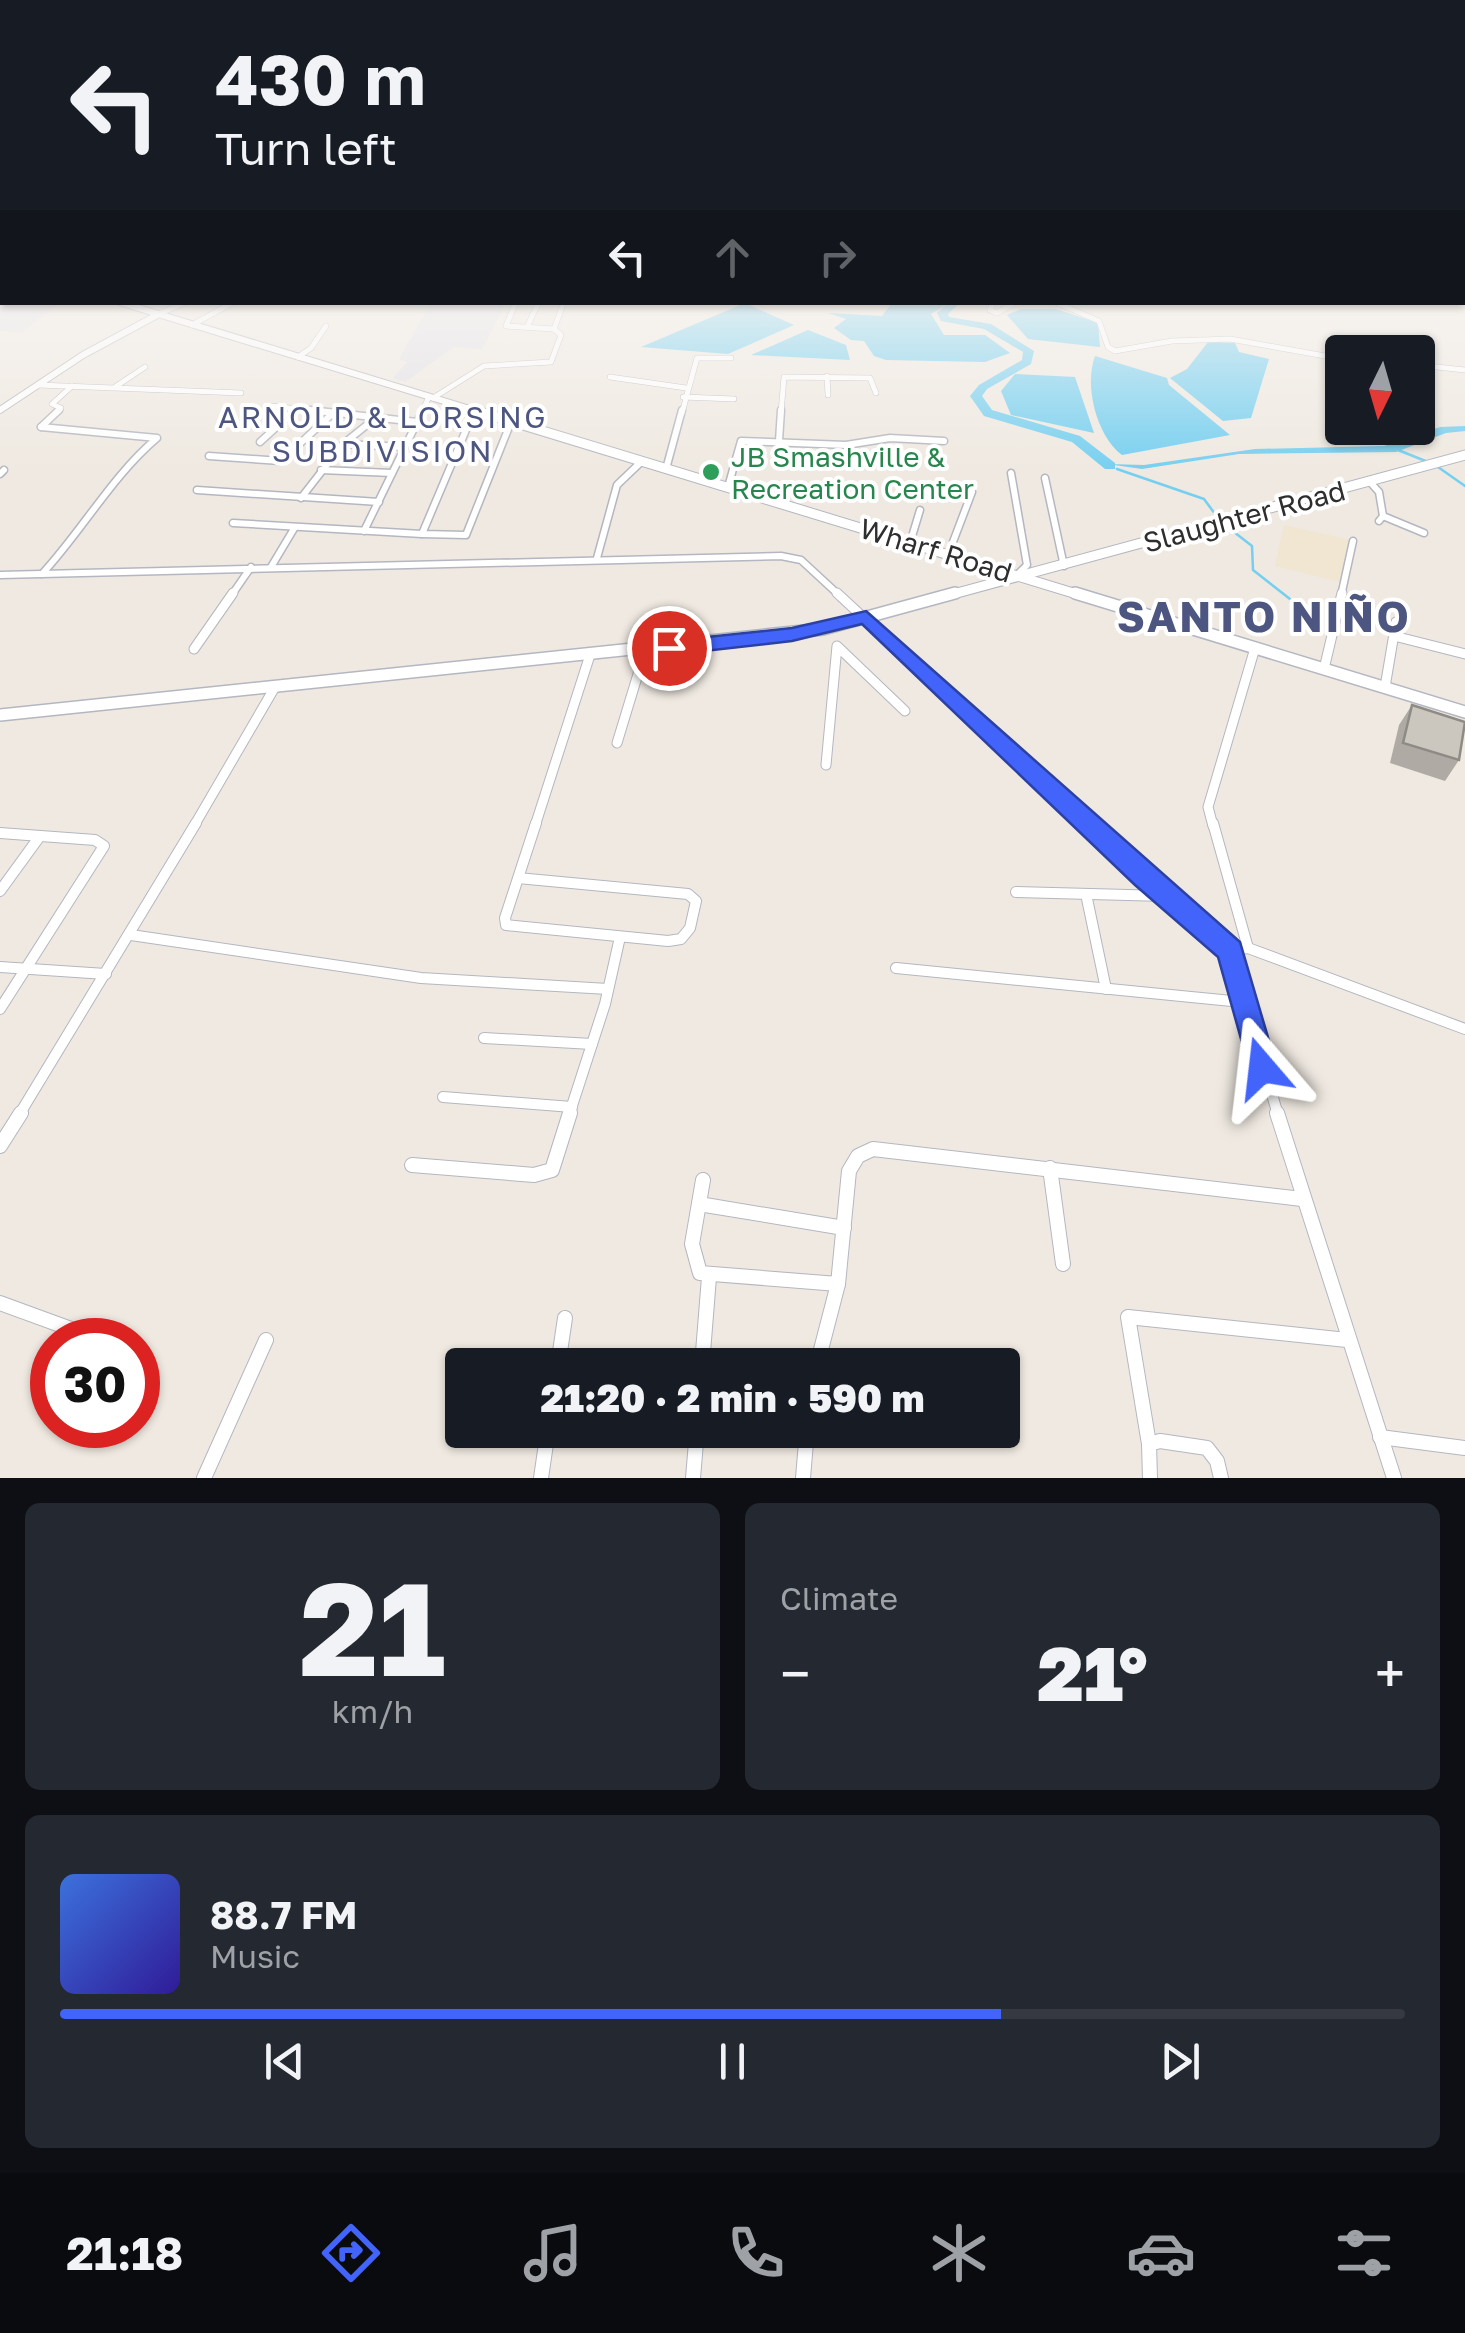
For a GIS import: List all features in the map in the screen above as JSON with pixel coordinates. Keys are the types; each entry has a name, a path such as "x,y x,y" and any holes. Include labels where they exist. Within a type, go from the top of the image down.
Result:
{"street":[{"path":"0,410 123,335"},
{"name":"Wharf Road","path":"225,335 1465,712"},
{"path":"298,357 320,335"},
{"path":"364,531 431,398 484,366 549,364 561,335"},
{"path":"1103,335 1108,347 1120,352 1152,343 1230,340 1325,356"},
{"path":"666,469 697,358 730,358"},
{"path":"116,387 145,367"},
{"path":"1435,367 1465,370"},
{"path":"827,376 828,395"},
{"path":"610,377 686,388"},
{"path":"779,442 783,378 872,378 876,393"},
{"path":"38,385 241,393"},
{"path":"42,574 74,540 137,455 157,438 42,430 61,408 52,404 72,386"},
{"path":"684,396 734,398"},
{"path":"270,406 417,422"},
{"path":"260,442 295,410"},
{"path":"422,534 474,411"},
{"path":"209,456 281,462 332,414"},
{"path":"301,498 364,422 376,419"},
{"path":"233,523 466,535 512,422"},
{"path":"728,488 738,441 846,445 890,438 944,441"},
{"path":"344,444 405,447"},
{"name":"Slaughter Road","path":"0,715 823,629 1465,455"},
{"path":"598,558 617,484 641,462"},
{"path":"321,470 392,473"},
{"path":"1010,472 1027,565 1020,576"},
{"path":"1045,478 1064,566"},
{"path":"1369,481 1378,492 1381,519 1424,533"},
{"path":"196,490 379,502"},
{"path":"948,555 972,492"},
{"path":"910,543 920,510"},
{"path":"271,567 294,527"},
{"path":"1324,669 1335,613 1348,579 1353,541"},
{"path":"0,575 598,558 795,558 866,617 1164,896 1230,950 1302,1199 1394,1478"},
{"path":"194,649 251,567"},
{"path":"1384,687 1396,622"},
{"path":"823,629 905,710"},
{"path":"1394,636 1465,654"},
{"path":"826,765 838,646"},
{"path":"1248,948 1208,807 1255,648"},
{"path":"616,743 644,650"},
{"path":"518,878 681,892 696,901 690,928 681,939 508,927 505,918 590,656"},
{"path":"0,1146 131,935 274,687"},
{"path":"0,833 95,840 104,846 0,1010"},
{"path":"0,891 40,836"},
{"path":"1016,892 1164,896"},
{"path":"1086,894 1106,989"},
{"path":"131,935 421,978 608,989"},
{"path":"412,1165 547,1174 554,1165 592,1044 620,937"},
{"path":"1230,950 1248,948 1465,1028"},
{"path":"0,968 106,974"},
{"path":"896,968 1242,1002"},
{"path":"484,1038 592,1044"},
{"path":"443,1097 572,1108"},
{"path":"821,1348 838,1284 849,1171 858,1156 873,1149 1302,1199"},
{"path":"1050,1168 1063,1264"},
{"path":"702,1180 692,1258 696,1268 709,1276 838,1284"},
{"path":"699,1204 844,1228"},
{"path":"703,1348 709,1276"},
{"path":"0,1304 40,1318"},
{"path":"1150,1478 1128,1317 1347,1340"},
{"path":"560,1348 564,1318"},
{"path":"204,1478 266,1340"},
{"path":"1380,1437 1465,1448"},
{"path":"1148,1444 1160,1440 1206,1448 1217,1461 1221,1478"},
{"path":"540,1478 545,1448"},
{"path":"693,1478 696,1448"},
{"path":"803,1478 805,1448"}],"shaded area":[{"path":"413,335 489,335 482,349 454,347 405,382 393,378 407,362 399,359"},
{"path":"1284,525 1351,540 1344,583 1275,566"}],"water":[{"path":"669,335 771,335 728,354 641,347"},
{"path":"797,335 821,335 846,345 850,360 751,355"},
{"path":"844,335 985,335 1010,353 985,362 886,360 874,356 864,341"},
{"path":"1024,335 1099,335 1100,347 1028,339"},
{"path":"1208,342 1235,343 1239,352 1269,359 1251,418 1223,421 1170,378 1187,369"},
{"path":"1095,356 1167,378 1169,385 1230,435 1122,455 1105,435 1095,409 1091,381"},
{"path":"1015,374 1075,377 1094,433 1011,415 1001,391"},
{"path":"1465,426 1465,431 1435,437 1435,429"},
{"path":"1414,445 1396,452 1239,454 1142,469 1107,464 1144,465 1255,449"}],"building":[{"path":"1412,705 1465,722 1459,760 1403,743"}],"waterway":[{"path":"1002,335 1029,351 1027,362 983,387 976,396 988,413 1076,439 1110,466"},
{"path":"1398,450 1428,462"},
{"path":"1438,467 1465,486"},
{"path":"1117,469 1204,499 1218,518"},
{"path":"1225,525 1252,546 1253,570 1290,599"}],"place":[{"name":"JB Smashville & Recreation Center","path":"711,472"}],"district":[{"name":"ARNOLD & LORSING SUBDIVISION","path":"383,434"},
{"name":"SANTO NIÑO","path":"1264,616"}],"route":[{"path":"669,648 792,634 866,617 1144,878 1230,950 1262,1068"}]}
